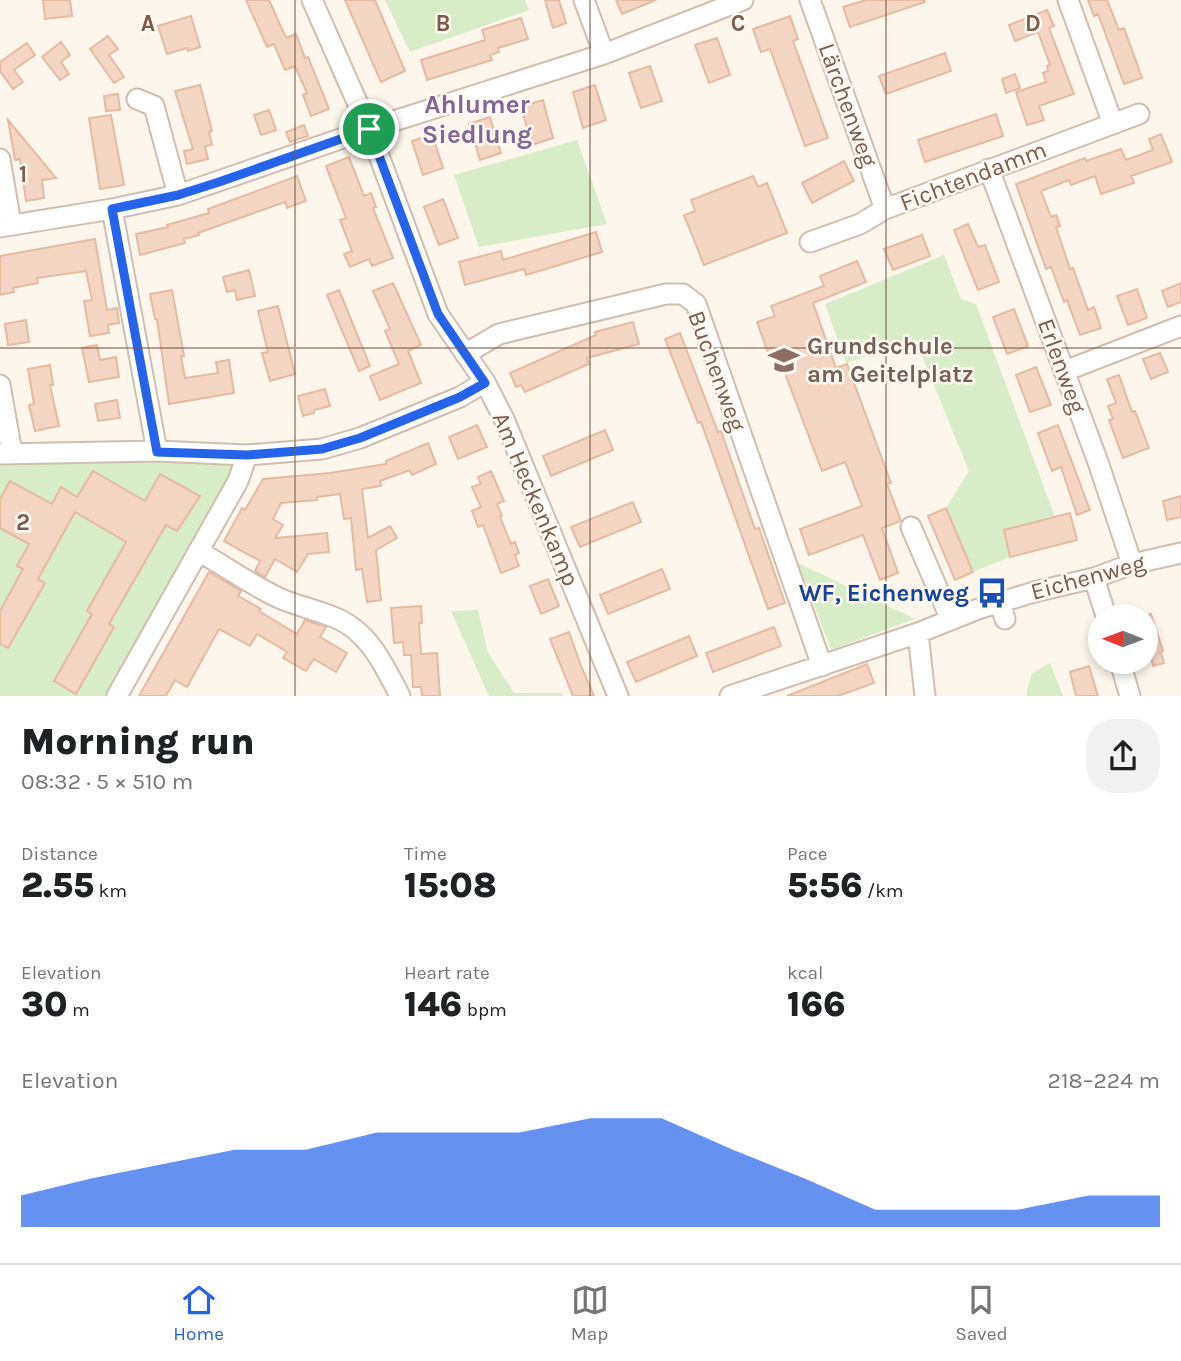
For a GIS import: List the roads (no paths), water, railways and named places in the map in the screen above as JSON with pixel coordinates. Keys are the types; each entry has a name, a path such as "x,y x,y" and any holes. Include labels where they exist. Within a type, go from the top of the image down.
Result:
{"street":[{"name":"Am Heckenkamp","path":"312,0 369,129 438,314 485,383 504,419 618,696"},
{"path":"584,0 604,54"},
{"path":"0,159 6,226 178,195 369,129 604,54 743,0"},
{"name":"Lärchenweg","path":"810,0 885,209"},
{"path":"1068,0 1113,124"},
{"path":"137,99 155,107 178,195"},
{"name":"Fichtendamm","path":"810,242 860,224 885,209 1139,114"},
{"name":"Erlenweg","path":"989,169 1065,371 1132,564"},
{"path":"112,209 157,452"},
{"name":"Buchenweg","path":"465,354 499,334 666,294 683,294 696,304 822,666"},
{"path":"1065,371 1181,326"},
{"path":"0,385 6,454 157,452 247,455 322,449 360,438 460,397 485,383"},
{"path":"117,696 238,481 247,455"},
{"path":"911,527 951,620"},
{"path":"198,551 278,597 337,618 354,627 381,659 400,696"},
{"name":"Eichenweg","path":"730,696 951,620 1002,611 1132,564 1181,553"},
{"path":"1094,578 1102,604"},
{"path":"918,633 925,696"},
{"path":"1124,674 1130,696"}],"place":[{"name":"Grundschule am Geitelplatz","path":"784,360"},
{"name":"WF, Eichenweg","path":"992,593"}],"district":[{"name":"Ahlumer Siedlung","path":"477,119"}]}
